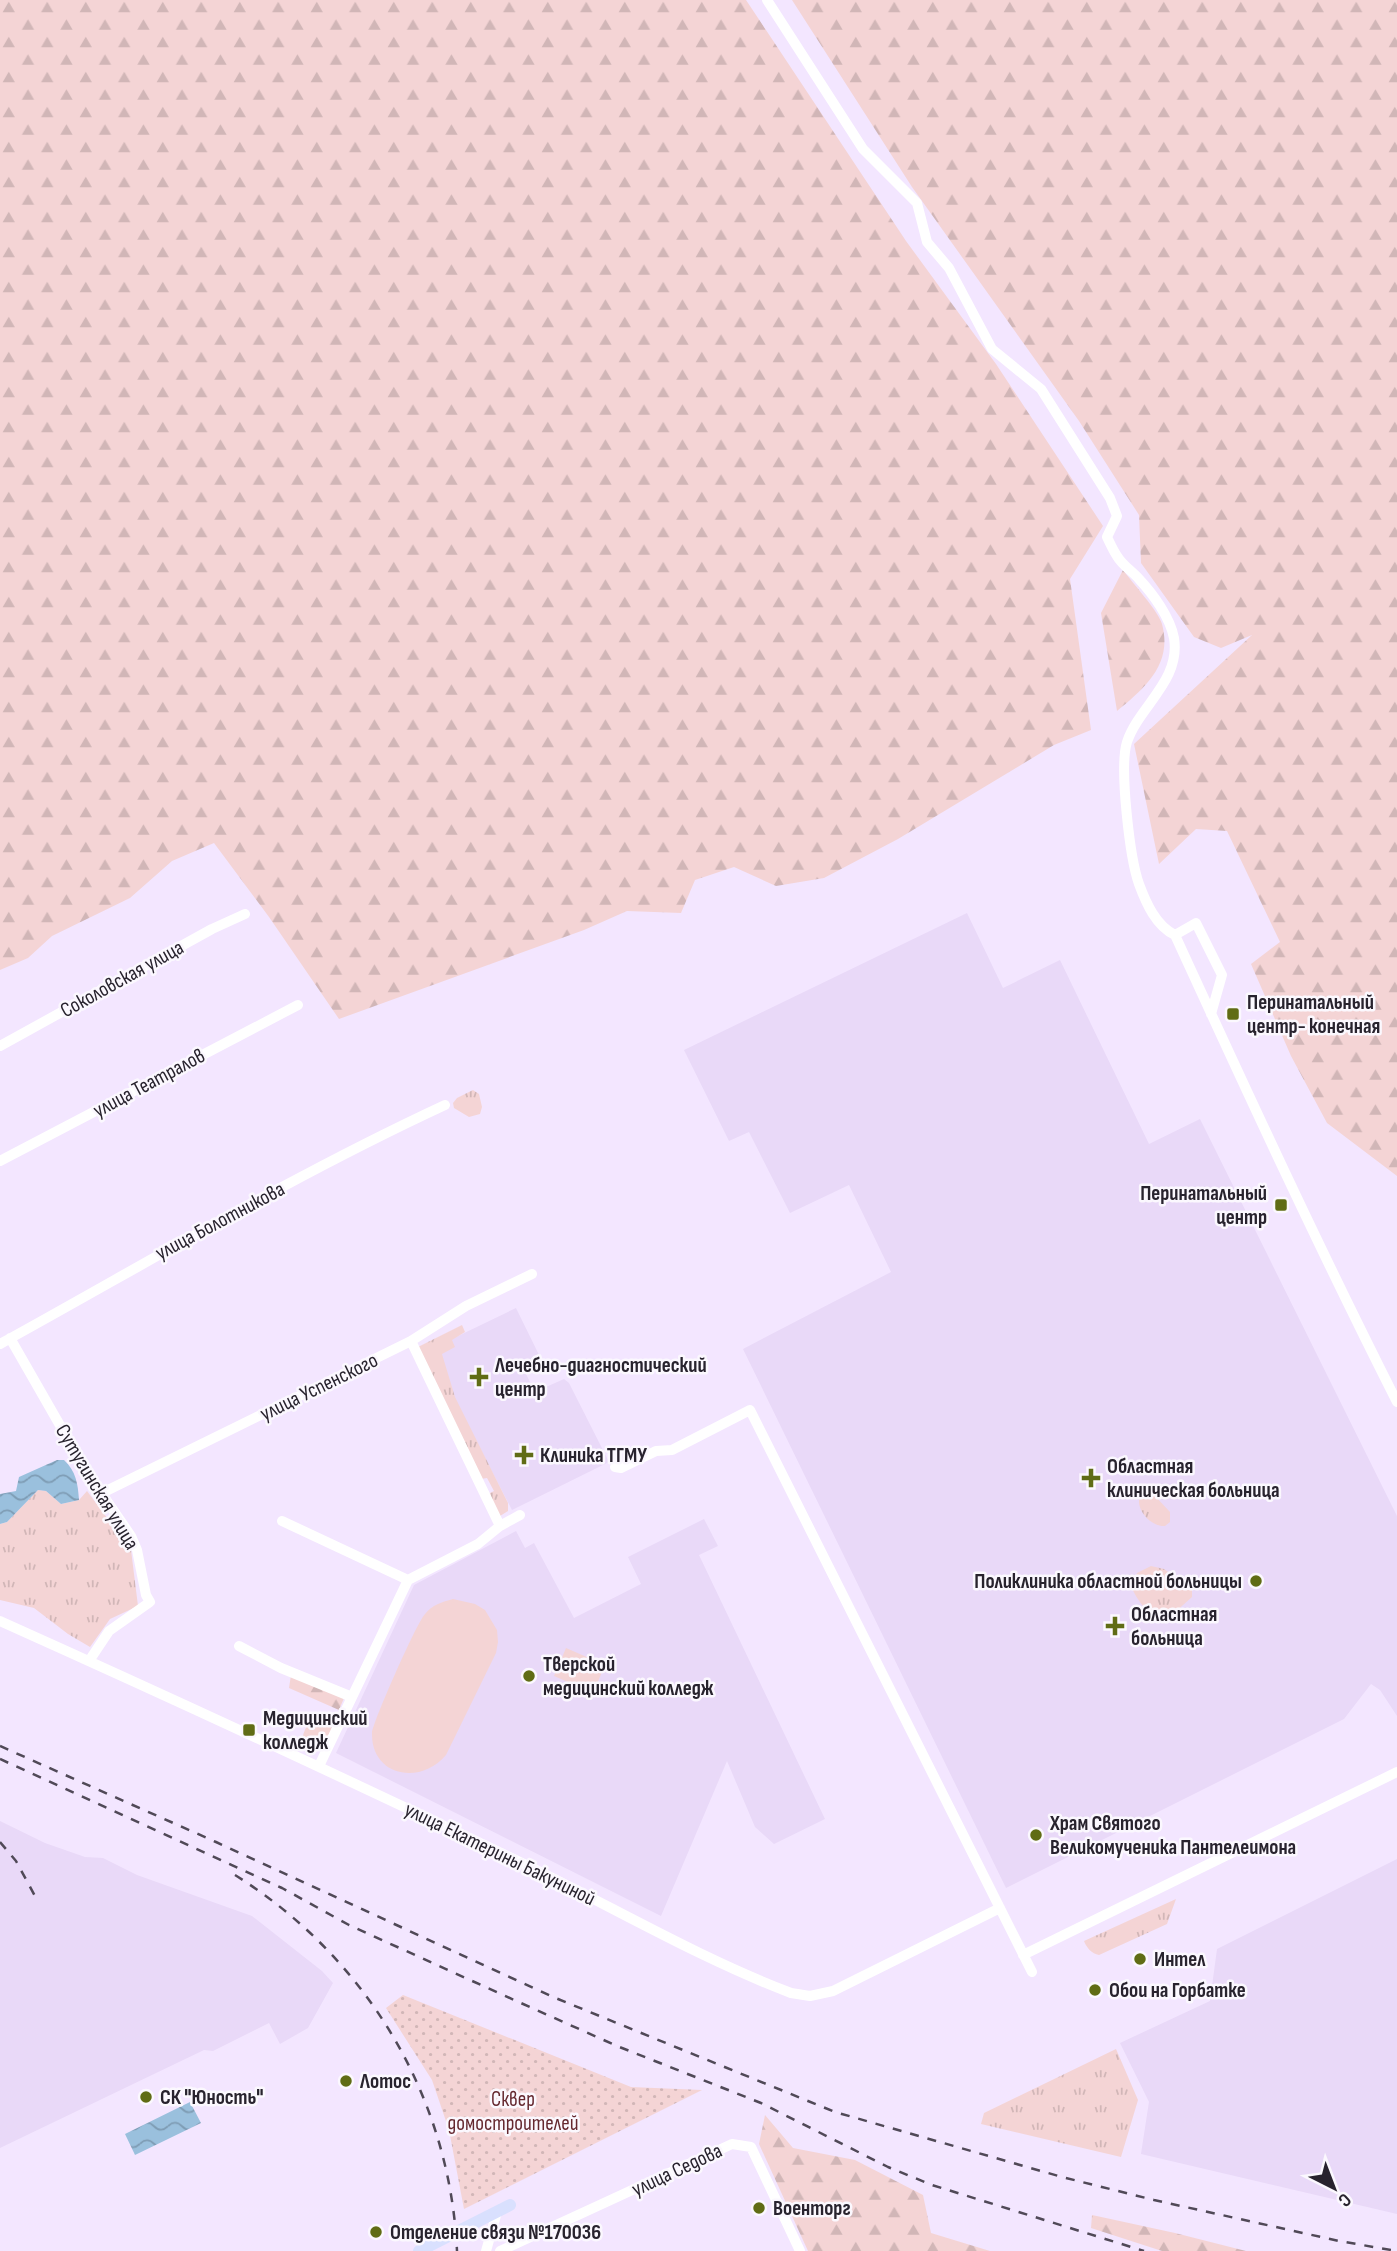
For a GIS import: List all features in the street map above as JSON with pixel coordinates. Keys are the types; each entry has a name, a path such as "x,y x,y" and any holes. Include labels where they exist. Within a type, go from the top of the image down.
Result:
{"main road":[{"path":"419,2251 510,2205"}],"street":[{"path":"767,0 863,149 917,203 928,242 949,268 992,349 1041,389 1110,498 1117,516 1107,537 1117,557 1140,580 1163,611 1174,637 1172,663 1163,687 1140,718 1127,742 1123,771 1139,883 1150,909 1164,930 1175,935 1320,1250 1397,1402"},
{"name":"Соколовская улица","path":"0,1046 244,914"},
{"path":"1175,935 1196,923 1222,975 1211,1014"},
{"name":"улица Театралов","path":"0,1161 298,1005"},
{"name":"улица Болотникова","path":"5,1341 380,1135 445,1105"},
{"name":"улица Успенского","path":"102,1493 411,1341 466,1306 532,1274"},
{"name":"Сутугинская улица","path":"5,1341 85,1469 131,1536 137,1550 146,1595 150,1602 109,1631 89,1661"},
{"path":"411,1341 500,1526"},
{"path":"615,1467 621,1468 656,1451 672,1450 750,1410 1032,1972"},
{"path":"319,1766 408,1580 478,1544 500,1526 520,1515"},
{"path":"282,1521 408,1580"},
{"name":"улица Екатерины Бакуниной","path":"0,1621 319,1766 673,1939 796,1994 815,1996 833,1992 1000,1908"},
{"path":"239,1646 281,1668 352,1697"},
{"path":"1023,1955 1397,1772"},
{"name":"улица Седова","path":"499,2251 732,2144 751,2147 800,2251"},
{"path":"486,2251 497,2212"}],"shaded area":[{"name":"Областная клиническая больница","path":"967,913 1003,988 1060,960 1149,1144 1200,1119 1397,1516 1397,1716 1380,1690 1371,1684 1344,1719 1006,1888 743,1349 891,1272 849,1185 790,1213 749,1132 729,1141 684,1050"},
{"path":"516,1308 541,1359 523,1368 534,1390 564,1379 569,1383 609,1462 512,1510 429,1350"},
{"name":"Тверской медицинский колледж","path":"704,1519 718,1546 699,1555 825,1819 774,1844 755,1827 727,1761 661,1916 336,1753 414,1585 516,1531 525,1548 534,1543 574,1618 641,1584 628,1557"},
{"path":"0,1821 45,1843 85,1857 103,1858 137,1875 252,1916 322,1971 333,1983 308,2028 280,2044 269,2023 213,2051 204,2050 0,2148"},
{"path":"1397,1859 1397,2214 1141,2154 1149,2102 1120,2043 1210,2001 1217,1949"}],"green space":[{"path":"0,0 746,0 906,241 996,364 1103,526 1070,579 1091,730 1054,745 898,839 824,878 776,886 734,867 695,880 681,913 627,911 584,930 339,1019 214,843 172,861 130,898 52,936 28,958 0,970"},
{"path":"792,0 1397,0 1397,1176 1327,1123 1291,1056 1251,964 1280,942 1227,831 1196,829 1159,864 1134,744 1252,635 1221,648 1194,637 1141,563 1139,515 1079,421 912,187"},
{"path":"1123,570 1160,619 1164,651 1154,674 1117,711 1101,613"},
{"path":"473,1090 479,1094 482,1107 480,1114 469,1117 454,1108 453,1103"},
{"path":"462,1325 465,1332 452,1340 455,1347 442,1354 455,1397 508,1503 508,1511 500,1516 488,1494 494,1491 487,1478 481,1479 418,1347"},
{"path":"38,1490 46,1491 61,1504 79,1500 87,1491 131,1550 138,1606 110,1619 90,1647 34,1608 0,1600 0,1524 7,1522"},
{"path":"1149,1493 1170,1512 1170,1522 1165,1526 1155,1524 1143,1514 1139,1500"},
{"path":"1151,1566 1164,1569 1192,1589 1192,1597 1164,1622 1144,1607 1131,1586 1137,1573"},
{"path":"453,1599 475,1604 485,1610 497,1630 496,1653 446,1755 423,1771 399,1772 379,1759 374,1748 374,1725 425,1614 431,1608"},
{"path":"566,1648 605,1665 593,1693 554,1676"},
{"path":"291,1675 344,1698 339,1710 289,1688"},
{"path":"321,1712 333,1718 330,1731 315,1749 306,1748 302,1743 305,1729"},
{"path":"1176,1899 1167,1924 1099,1955 1092,1952 1084,1941"},
{"name":"Сквер домостроителей","path":"403,1995 631,2087 702,2090 464,2209 449,2130 432,2080 386,2008"},
{"path":"1116,2049 1138,2100 1121,2157 981,2124 984,2113"},
{"path":"765,2115 793,2148 855,2160 923,2195 931,2233 990,2251 808,2251 759,2144"},
{"path":"1092,2215 1246,2251 1162,2251 1091,2228"}],"water":[{"path":"57,1460 64,1460 74,1473 79,1500 61,1504 46,1491 38,1490 7,1522 0,1524 0,1494 16,1491 19,1477"},
{"path":"190,2102 201,2123 135,2155 125,2134"}],"railway":[{"path":"0,1746 553,1997 835,2112 1062,2177 1154,2200 1339,2241 1397,2251"},
{"path":"0,1759 282,1888 349,1925 617,2046 761,2103 888,2167 932,2185 1144,2251"},
{"path":"0,1842 16,1861 35,1896"},
{"path":"235,1875 282,1908 324,1947 361,1989 393,2036 418,2086 438,2138 451,2194 457,2251"}],"place":[{"name":"Перинатальный центр- конечная","path":"1233,1014"},
{"name":"Перинатальный центр","path":"1281,1205"},
{"name":"Лечебно-диагностический центр","path":"479,1377"},
{"name":"Клиника ТГМУ","path":"524,1455"},
{"name":"Областная клиническая больница","path":"1091,1478"},
{"name":"Поликлиника областной больницы","path":"1256,1581"},
{"name":"Областная больница","path":"1115,1626"},
{"name":"Тверской медицинский колледж","path":"529,1676"},
{"name":"Медицинский колледж","path":"249,1730"},
{"name":"Храм Святого Великомученика Пантелеимона","path":"1036,1835"},
{"name":"Интел","path":"1140,1959"},
{"name":"Обои на Горбатке","path":"1095,1990"},
{"name":"Лотос","path":"346,2081"},
{"name":"СК \"Юность\"","path":"146,2097"},
{"name":"Военторг","path":"759,2208"},
{"name":"Отделение связи №170036","path":"376,2232"}]}
